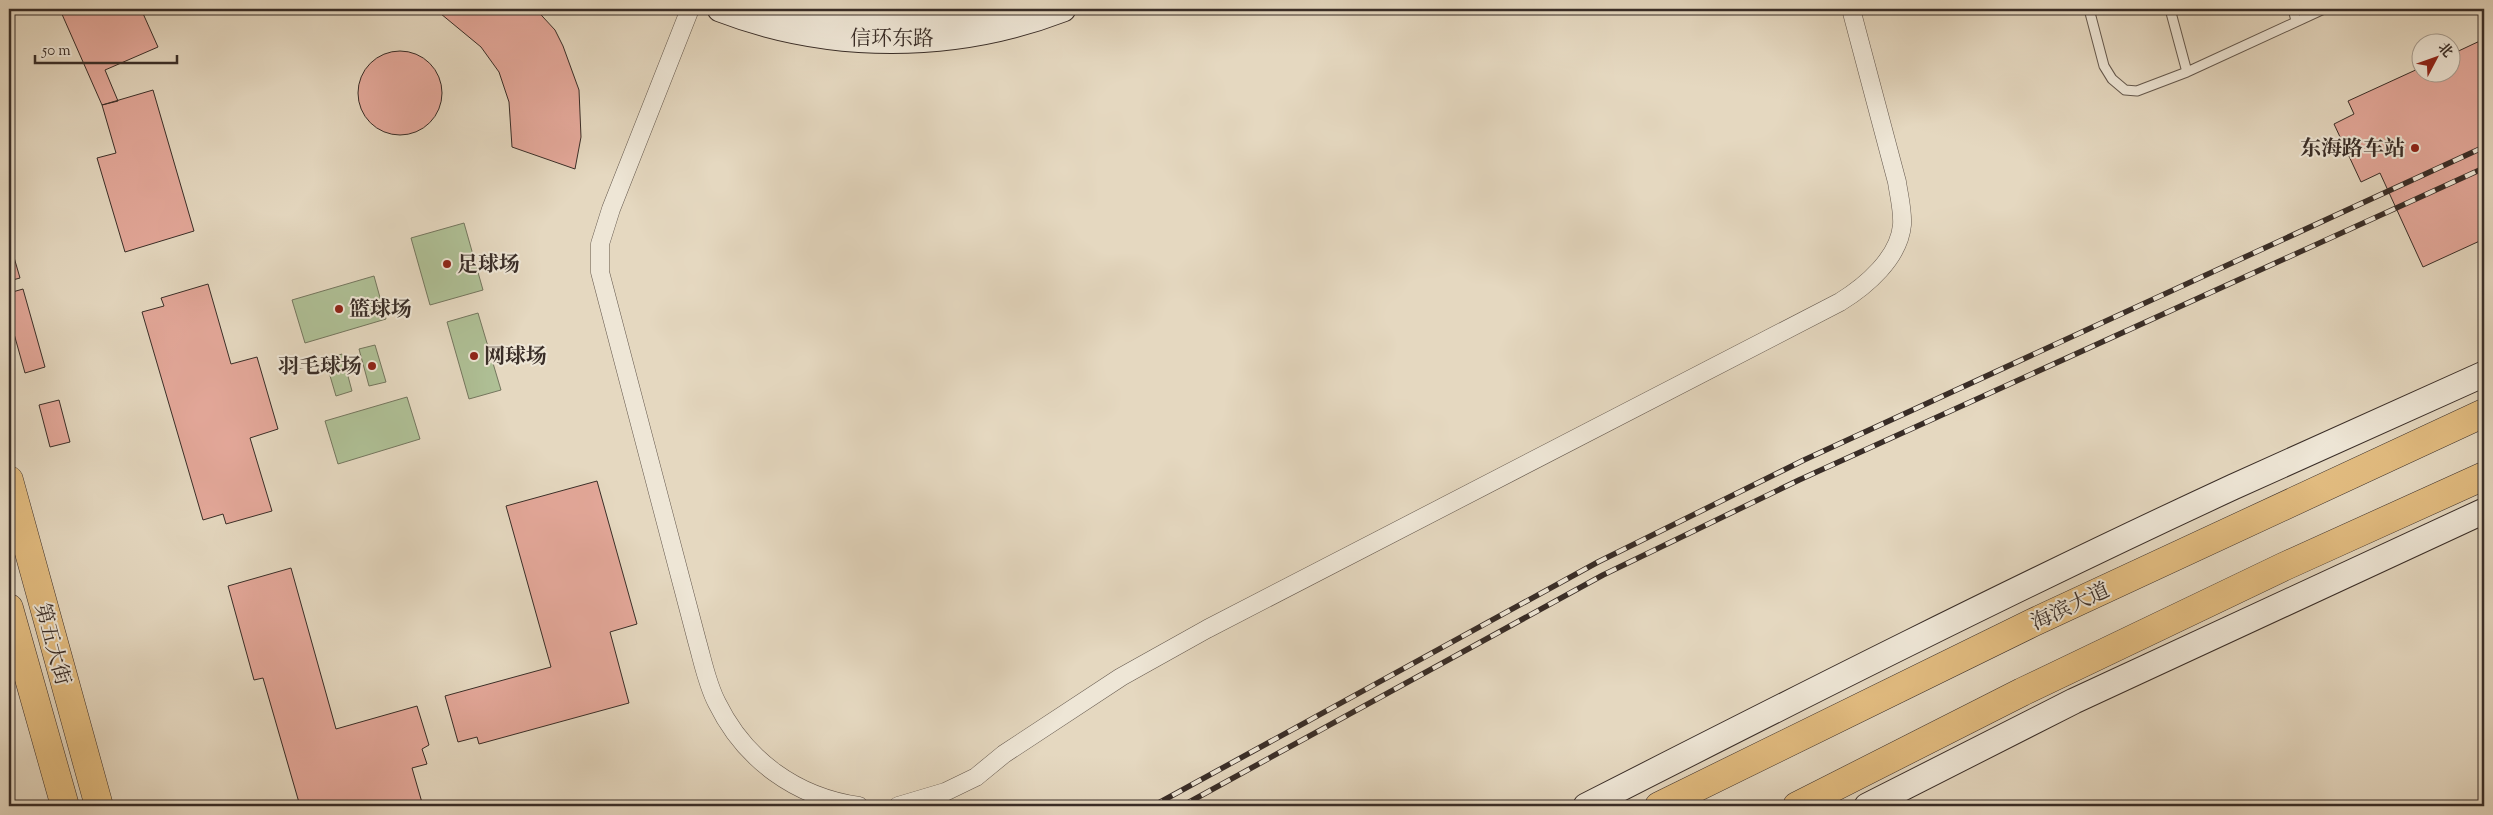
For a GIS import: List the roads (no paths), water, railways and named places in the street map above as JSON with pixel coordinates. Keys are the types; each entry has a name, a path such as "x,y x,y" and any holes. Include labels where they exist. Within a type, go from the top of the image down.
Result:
{"main road":[{"name":"信环东路","path":"720,9 807,33 888,40 982,33 1064,9"},
{"name":"信环东路","path":"787,9 836,17 898,21 962,16 998,9"},
{"path":"1586,806 1810,692 2035,582 2231,488 2484,374"},
{"name":"海滨大道","path":"1659,806 2032,623 2484,413"},
{"path":"1796,806 2031,687 2283,567 2484,476"},
{"name":"第五大街","path":"9,480 99,806"},
{"path":"1868,806 2074,701 2484,511"},
{"name":"第五大街","path":"9,608 65,806"}],"street":[{"path":"690,9 611,209 600,244 600,272 697,641 716,701 728,725 751,754 779,776 803,790 830,801 859,806"},
{"path":"898,806 945,792 976,776 1004,754 1121,677 1207,629 1822,312 1859,290 1874,275 1896,244 1902,226 1902,209 1897,182 1851,9"}],"lane":[{"path":"2089,9 2104,66 2112,79 2125,90 2137,91 2187,72 2324,9"},
{"path":"2170,9 2187,72"},
{"path":"2292,9 2296,21"}],"railway":[{"path":"1153,806 1598,562 1804,460 2484,147"},
{"path":"1182,806 1603,575 1799,480 2484,168"}],"place":[{"name":"东海路车站","path":"2415,148"},
{"name":"足球场","path":"447,264"},
{"name":"篮球场","path":"339,309"},
{"name":"网球场","path":"474,356"},
{"name":"羽毛球场","path":"372,366"}]}
